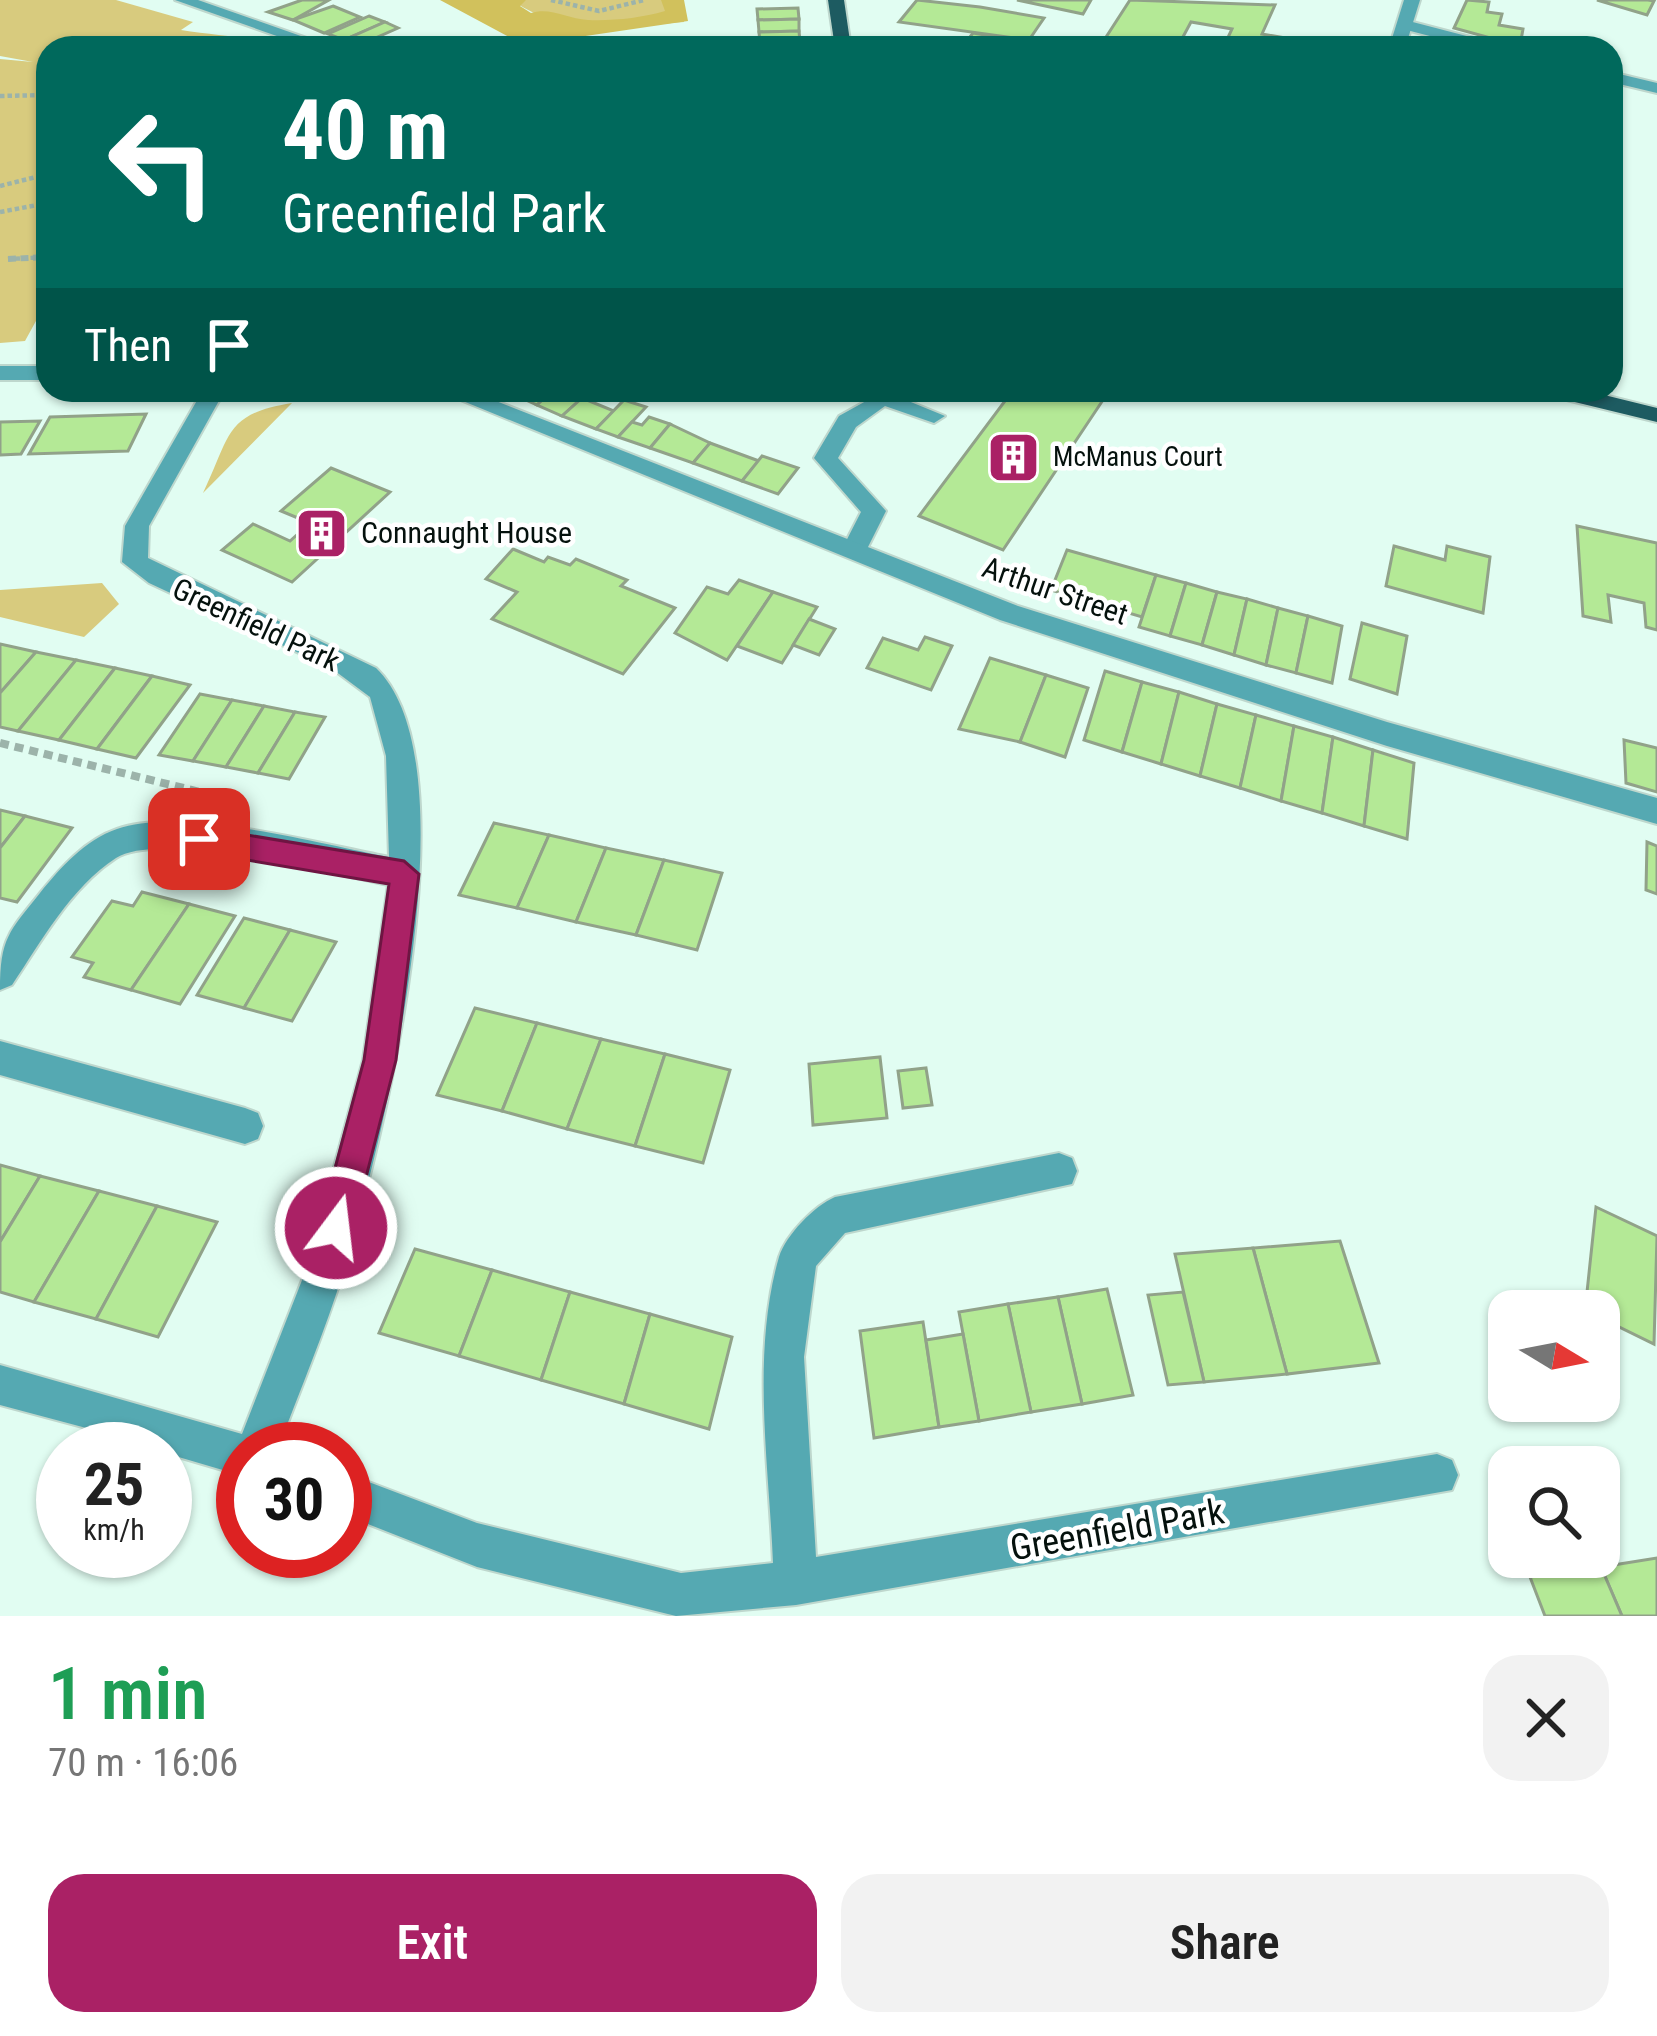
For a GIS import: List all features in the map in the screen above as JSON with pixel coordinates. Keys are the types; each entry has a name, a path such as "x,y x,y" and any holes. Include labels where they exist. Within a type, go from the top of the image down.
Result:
{"main road":[{"path":"836,0 841,36"},
{"path":"1604,402 1657,415"}],"street":[{"path":"183,0 291,36"},
{"path":"1401,36 1412,0"},
{"path":"1405,26 1446,36"},
{"path":"1623,80 1657,88"},
{"path":"0,373 36,373"},
{"name":"Greenfield Park","path":"207,402 137,526 135,562 163,584 308,645 379,686 395,728 404,874 380,1060 325,1270 266,1422"},
{"name":"Arthur Street","path":"477,402 1054,628 1387,734 1657,811"},
{"path":"854,551 874,512 866,497 838,482 826,458 833,436 852,413 875,402"},
{"path":"895,402 934,416"},
{"path":"0,974 63,886 121,840 199,839 404,874"},
{"path":"0,1058 245,1126"},
{"path":"796,1583 784,1357 797,1258 835,1216 1059,1171"},
{"path":"0,1384 216,1447"},
{"name":"Greenfield Park","path":"372,1504 477,1545 681,1595 796,1583 1437,1475"}],"path":[{"path":"551,0 596,12 627,9 644,0"},
{"path":"0,96 36,95"},
{"path":"0,186 36,177"},
{"path":"0,212 36,205"},
{"path":"8,259 36,258"},
{"path":"0,743 226,798"}],"shaded area":[{"path":"0,0 116,0 193,22 181,30 225,36 36,36 36,321 25,341 0,343 0,59 33,62 0,56"},
{"path":"440,0 526,0 520,6 531,13 598,20 665,11 661,0 684,0 688,21 586,36 507,36"},
{"path":"512,0 681,0 684,22 574,25 532,12"},
{"path":"292,403 203,493 241,421"},
{"path":"102,583 119,604 84,637 0,617 0,590"}],"building":[{"path":"302,0 329,0 293,20 268,12"},
{"path":"917,0 1044,18 1032,36 899,22"},
{"path":"1017,0 1091,0 1083,14"},
{"path":"1130,0 1275,5 1262,34 1274,36 1229,36 1232,29 1191,22 1183,36 1107,36"},
{"path":"1467,0 1489,2 1487,12 1502,14 1499,25 1523,29 1522,36 1483,36 1454,28"},
{"path":"1597,0 1648,0 1654,1 1647,15"},
{"path":"333,6 360,17 324,33 293,20"},
{"path":"798,8 799,19 758,20 757,9"},
{"path":"369,16 385,22 353,36 328,34"},
{"path":"799,19 799,31 759,32 758,20"},
{"path":"385,22 398,28 380,36 353,36"},
{"path":"799,31 799,36 759,36 759,32"},
{"path":"540,402 578,402 562,416 537,405"},
{"path":"578,402 614,411 596,429 562,416"},
{"path":"622,402 646,407 618,437 596,429"},
{"name":"McManus Court","path":"1004,402 1102,402 1003,550 919,516"},
{"path":"146,414 128,451 29,454 50,417"},
{"path":"649,417 670,424 650,448 618,437 632,422 642,425"},
{"path":"40,421 21,454 0,455 0,422"},
{"path":"670,424 710,443 693,463 650,448"},
{"path":"710,443 759,461 742,481 693,463"},
{"path":"762,456 798,468 778,494 742,481"},
{"name":"Connaught House","path":"331,468 390,492 292,582 222,550 253,524 290,541 310,523 281,511"},
{"path":"1577,526 1657,543 1657,630 1646,627 1644,603 1608,595 1611,622 1583,616"},
{"path":"1394,546 1445,560 1447,546 1490,557 1483,613 1386,586"},
{"path":"513,549 544,562 548,557 570,565 576,559 627,580 621,586 675,608 623,674 492,619 517,592 486,579"},
{"path":"1067,550 1156,575 1142,617 1051,590"},
{"path":"1156,575 1186,583 1170,636 1139,627"},
{"path":"739,580 773,592 727,660 675,633 707,587 728,594"},
{"path":"1186,583 1217,592 1202,645 1170,636"},
{"path":"773,592 817,607 782,663 737,646"},
{"path":"1217,592 1247,599 1234,655 1202,645"},
{"path":"1247,599 1278,608 1266,665 1234,655"},
{"path":"1278,608 1308,616 1296,673 1266,665"},
{"path":"1308,616 1342,626 1332,683 1296,673"},
{"path":"809,619 835,629 819,655 793,645"},
{"path":"1362,623 1407,636 1397,694 1350,679"},
{"path":"925,637 952,646 931,690 867,668 883,638 918,650"},
{"path":"0,644 36,652 0,693"},
{"path":"36,652 76,660 18,731 0,727 0,693"},
{"path":"990,658 1046,675 1020,742 959,729"},
{"path":"76,660 115,668 59,740 18,731"},
{"path":"115,668 152,676 97,749 59,740"},
{"path":"1105,671 1142,682 1122,752 1084,740"},
{"path":"1046,675 1088,688 1065,757 1020,742"},
{"path":"152,676 190,685 136,758 97,749"},
{"path":"1142,682 1179,692 1161,764 1122,752"},
{"path":"1179,692 1217,704 1200,776 1161,764"},
{"path":"200,694 232,700 193,761 159,755"},
{"path":"232,700 264,706 226,767 193,761"},
{"path":"1217,704 1256,715 1240,788 1200,776"},
{"path":"264,706 295,712 258,773 226,767"},
{"path":"295,712 325,717 289,779 258,773"},
{"path":"1256,715 1294,726 1281,801 1240,788"},
{"path":"1294,726 1333,737 1322,813 1281,801"},
{"path":"1333,737 1373,750 1364,826 1322,813"},
{"path":"1624,740 1657,748 1657,792 1626,783"},
{"path":"1373,750 1414,763 1407,839 1364,826"},
{"path":"0,810 25,816 0,848"},
{"path":"25,816 72,828 17,902 0,898 0,848"},
{"path":"494,823 549,835 517,908 459,895"},
{"path":"549,835 606,848 576,922 517,908"},
{"path":"1647,842 1657,846 1657,894 1646,890"},
{"path":"606,848 664,860 636,935 576,922"},
{"path":"664,860 722,873 697,950 636,935"},
{"path":"142,892 189,904 131,990 84,977 93,963 72,957 112,901 133,906"},
{"path":"189,904 235,916 180,1004 131,990"},
{"path":"244,918 290,930 244,1008 197,995"},
{"path":"290,930 336,942 292,1021 244,1008"},
{"path":"475,1008 537,1023 502,1111 437,1095"},
{"path":"537,1023 601,1039 567,1129 502,1111"},
{"path":"601,1039 665,1054 635,1146 567,1129"},
{"path":"665,1054 730,1070 703,1163 635,1146"},
{"path":"880,1057 887,1118 813,1125 809,1064"},
{"path":"926,1068 932,1105 903,1108 898,1071"},
{"path":"0,1165 40,1176 0,1242"},
{"path":"40,1176 99,1191 34,1302 0,1292 0,1242"},
{"path":"99,1191 157,1206 96,1319 34,1302"},
{"path":"157,1206 217,1222 158,1337 96,1319"},
{"path":"1596,1207 1657,1236 1654,1344 1620,1327 1620,1290 1587,1290"},
{"path":"1340,1241 1379,1363 1287,1374 1253,1248"},
{"path":"1253,1248 1287,1374 1204,1382 1175,1254"},
{"path":"415,1249 492,1270 459,1356 379,1333"},
{"path":"492,1270 570,1292 541,1380 459,1356"},
{"path":"1107,1289 1133,1395 1082,1404 1058,1297"},
{"path":"570,1292 650,1314 624,1404 541,1380"},
{"path":"1183,1292 1204,1382 1168,1385 1148,1295"},
{"path":"1058,1297 1082,1404 1031,1412 1008,1304"},
{"path":"1008,1304 1031,1412 979,1421 959,1312"},
{"path":"650,1314 732,1337 709,1429 624,1404"},
{"path":"923,1322 939,1427 874,1438 860,1331"},
{"path":"963,1334 979,1421 939,1427 926,1340"},
{"path":"1657,1558 1657,1616 1622,1616 1606,1578 1620,1578 1620,1564"},
{"path":"1530,1578 1606,1578 1622,1616 1545,1616"}],"place":[{"name":"McManus Court","path":"1014,457"},
{"name":"Connaught House","path":"322,533"}],"route":[{"path":"199,839 404,874 380,1060 336,1228"}]}
